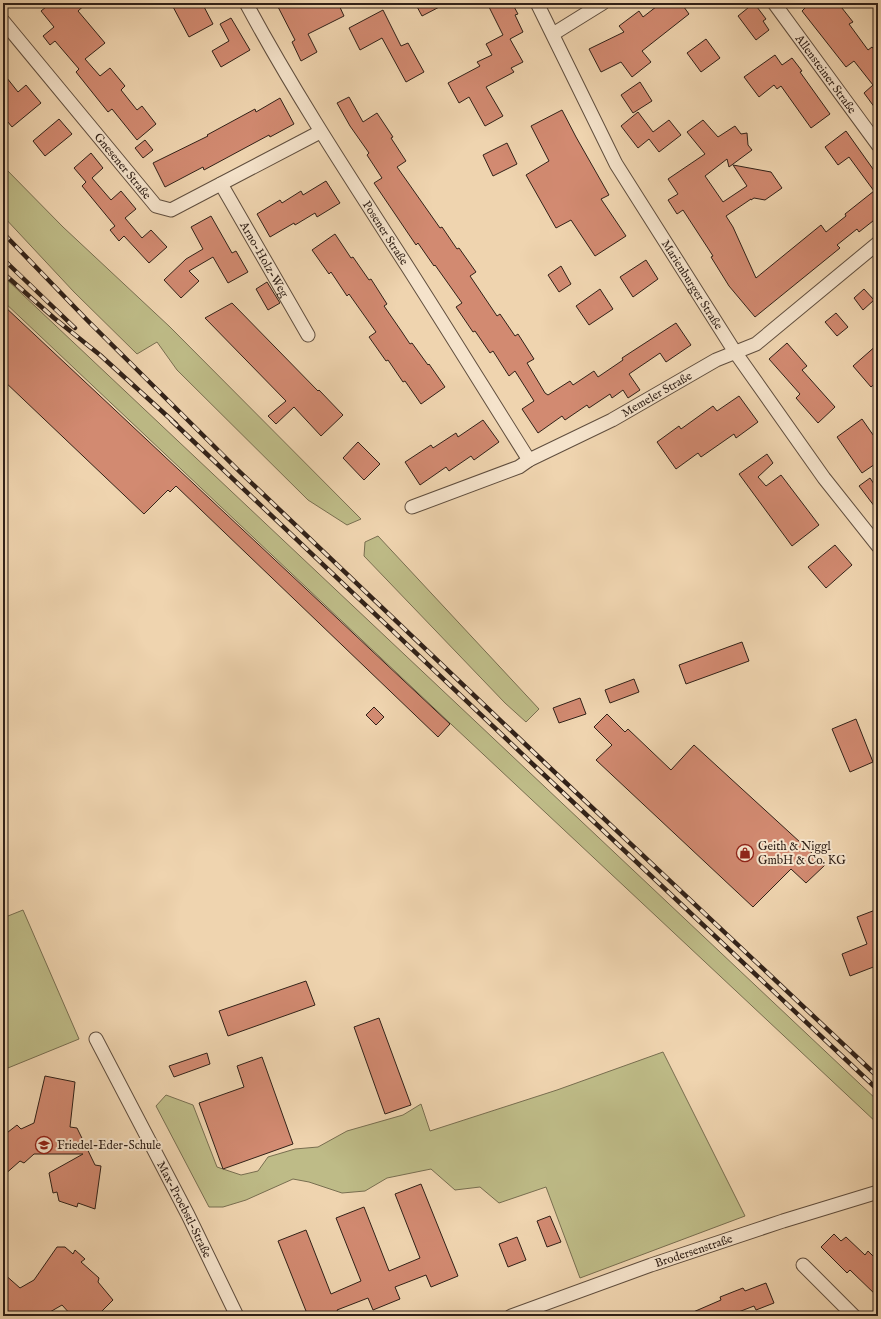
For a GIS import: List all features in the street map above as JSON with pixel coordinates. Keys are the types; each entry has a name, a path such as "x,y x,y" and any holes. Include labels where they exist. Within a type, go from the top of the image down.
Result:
{"street":[{"name":"Posener Straße","path":"246,3 320,132 450,333 529,460"},
{"name":"Marienburger Straße","path":"537,3 616,164 736,352 824,478 878,546"},
{"path":"553,34 603,3"},
{"name":"Allensteiner Straße","path":"774,3 878,145"},
{"name":"Gnesener Straße","path":"3,21 156,206 171,210 320,132"},
{"name":"Arno-Holz-Weg","path":"221,184 308,335"},
{"name":"Memeler Straße","path":"412,507 519,467 529,460 612,420 716,360 756,344 878,243"},
{"name":"Max-Proebstl-Straße","path":"96,1039 188,1215 236,1316"},
{"name":"Brodersenstraße","path":"511,1316 651,1265 783,1221 878,1192"},
{"path":"803,1265 854,1316"}],"shaded area":[{"path":"3,166 63,227 170,327 361,519 347,525 308,500 177,370 157,342 137,354 74,292 3,216"},
{"path":"3,276 878,1101 878,1124 452,725 3,301"},
{"path":"378,536 539,709 526,722 505,703 364,556 365,542"},
{"path":"23,910 79,1039 3,1070 3,918"},
{"path":"663,1052 745,1216 580,1278 546,1187 499,1203 480,1187 455,1190 431,1169 387,1178 365,1191 342,1193 309,1182 293,1179 246,1200 223,1207 209,1207 156,1106 166,1095 193,1105 217,1167 241,1175 258,1171 268,1157 295,1149 318,1147 347,1131 403,1115 421,1104 430,1131 557,1090"}],"building":[{"path":"51,3 87,3 78,11 105,43 85,59 100,76 110,68 125,86 121,90 137,110 142,106 156,124 137,140 112,109 108,112 76,72 79,69 55,41 50,45 43,36 54,27 41,11"},
{"path":"171,3 202,3 213,24 189,37"},
{"path":"276,3 338,3 344,16 308,34 317,52 301,61 292,42 295,40"},
{"path":"415,3 447,3 422,16"},
{"path":"487,3 512,3 518,14 515,15 523,32 510,39 523,62 511,68 514,72 486,87 503,116 485,126 469,97 459,103 448,83 480,66 477,62 492,55 486,44 503,35"},
{"path":"661,3 681,3 689,14 642,51 651,62 632,77 621,62 601,72 589,49 624,32 619,26 639,11 643,17"},
{"path":"754,3 766,19 763,21 769,30 756,40 738,16"},
{"path":"802,3 838,3 853,22 849,24 868,50 872,47 878,54 878,112 864,93 873,85 854,61 846,67 802,11 805,8"},
{"path":"383,10 401,46 408,43 424,72 406,82 382,38 360,50 349,28"},
{"path":"231,18 250,50 221,67 212,51 229,41 220,24"},
{"path":"706,39 720,58 701,72 687,53"},
{"path":"775,55 782,65 792,58 802,71 800,72 830,114 811,128 781,86 777,89 774,85 759,97 744,77"},
{"path":"3,73 18,92 26,85 41,103 12,127 3,116"},
{"path":"640,82 652,101 633,113 621,95"},
{"path":"349,97 363,122 377,113 393,137 391,138 406,161 397,167 440,228 442,227 457,249 459,248 476,272 470,276 497,316 500,314 515,336 518,334 534,359 527,363 545,393 548,395 570,381 573,385 594,371 598,377 623,360 622,358 676,323 691,345 666,362 660,353 629,374 640,390 628,398 623,390 612,398 610,394 589,408 587,405 565,420 562,416 538,433 522,409 534,401 515,371 509,376 493,351 490,353 475,331 473,332 456,307 462,303 418,243 416,245 374,183 382,178 367,155 369,153 350,126 337,103"},
{"path":"280,98 294,124 270,137 269,135 204,170 203,167 165,187 153,163 208,136 207,135 255,109 256,112"},
{"path":"562,110 609,195 601,199 626,236 595,256 571,220 556,228 526,175 549,161 531,126"},
{"path":"638,112 653,132 669,120 681,135 659,152 649,139 638,148 621,126"},
{"path":"59,119 72,134 45,156 33,141"},
{"path":"703,120 718,137 735,126 741,134 747,133 748,145 752,150 729,167 727,159 705,176 723,202 747,186 733,165 771,172 782,188 765,200 754,198 751,199 726,216 733,227 756,278 821,225 826,232 846,216 845,214 874,191 849,157 838,165 825,147 846,131 878,176 878,217 859,232 857,229 837,245 840,248 755,317 729,286 711,257 713,256 683,210 677,214 668,200 678,194 668,179 705,154 687,132"},
{"path":"145,140 153,150 143,158 135,148"},
{"path":"507,143 517,164 493,176 483,155"},
{"path":"91,153 103,168 92,178 111,200 121,191 136,209 125,218 142,238 151,230 167,247 149,263 124,236 119,241 110,230 115,226 82,186 86,182 74,168"},
{"path":"326,181 340,203 317,217 315,213 270,237 257,214 280,200 282,203 301,191 303,195"},
{"path":"211,216 232,253 236,251 248,272 228,283 213,257 189,271 199,281 181,298 164,280 186,259 203,249 191,227"},
{"path":"335,234 351,258 353,257 369,280 371,279 387,304 384,306 410,344 412,343 445,387 421,404 405,381 403,382 388,360 386,361 369,337 376,332 349,294 347,296 331,272 329,274 312,250"},
{"path":"646,260 658,279 633,297 620,277"},
{"path":"561,266 571,284 559,292 548,275"},
{"path":"267,282 280,303 268,310 256,289"},
{"path":"600,289 613,309 589,325 576,306"},
{"path":"864,289 874,300 863,310 854,298"},
{"path":"232,303 343,415 321,436 294,407 276,424 268,416 286,401 205,318"},
{"path":"3,305 450,724 438,737 176,486 170,492 168,490 144,514 3,380"},
{"path":"836,313 848,327 837,336 825,322"},
{"path":"787,343 807,366 802,370 835,407 818,423 796,398 800,394 769,359"},
{"path":"878,344 878,381 871,387 853,366"},
{"path":"739,396 758,422 736,438 734,434 701,457 698,453 676,469 657,442 679,426 681,429 713,406 717,411"},
{"path":"862,419 878,442 878,462 862,473 837,437"},
{"path":"483,420 499,442 474,460 471,456 449,471 446,467 420,485 405,462 431,445 433,448 456,433 458,437"},
{"path":"358,442 380,464 364,480 343,458"},
{"path":"767,454 773,463 758,477 766,486 781,475 819,525 792,546 739,474"},
{"path":"870,478 878,490 878,511 859,486"},
{"path":"835,545 852,565 826,588 808,567"},
{"path":"742,642 749,661 686,684 679,665"},
{"path":"634,679 639,692 610,703 605,690"},
{"path":"580,698 586,714 559,723 553,708"},
{"path":"374,707 384,717 376,725 366,715"},
{"path":"607,714 625,732 628,729 671,770 694,745 825,865 806,883 791,869 753,907 596,760 612,745 594,727"},
{"path":"856,719 873,762 850,772 832,729"},
{"path":"878,909 878,969 876,966 850,976 842,954 867,944 857,917"},
{"path":"306,981 315,1005 228,1036 219,1011"},
{"path":"379,1018 411,1105 385,1114 354,1027"},
{"path":"207,1053 210,1064 174,1077 169,1066"},
{"path":"262,1057 293,1144 223,1169 199,1103 244,1087 237,1066"},
{"name":"Friedel-Eder-Schule","path":"45,1076 75,1082 70,1127 77,1128 95,1165 101,1166 95,1209 78,1203 77,1207 59,1201 57,1192 53,1193 49,1173 83,1154 34,1154 24,1163 20,1161 3,1176 3,1136 17,1125 21,1129 34,1123"},
{"path":"421,1184 458,1276 431,1287 426,1275 395,1287 400,1299 373,1310 368,1298 337,1310 340,1316 308,1316 278,1241 306,1230 331,1294 361,1281 336,1218 364,1207 389,1271 420,1258 395,1194"},
{"path":"550,1216 561,1242 547,1247 537,1221"},
{"path":"834,1234 841,1241 846,1237 865,1255 868,1251 878,1261 878,1297 850,1270 847,1273 821,1247"},
{"path":"517,1237 526,1260 508,1267 499,1244"},
{"path":"57,1247 65,1247 73,1254 75,1250 85,1259 81,1262 99,1278 98,1282 113,1300 97,1316 72,1316 62,1305 43,1316 3,1316 3,1273 20,1288 34,1280"},
{"path":"766,1283 774,1303 756,1310 754,1306 728,1316 684,1316 721,1300 720,1297 743,1288 745,1291"}],"railway":[{"path":"3,233 87,320 240,472 545,763 878,1077"},
{"path":"3,259 75,328"},
{"path":"3,273 54,318 100,355 176,424"},
{"path":"171,420 878,1090"}],"place":[{"name":"Geith & Niggl GmbH & Co. KG","path":"745,853"},
{"name":"Friedel-Eder-Schule","path":"44,1145"}]}
